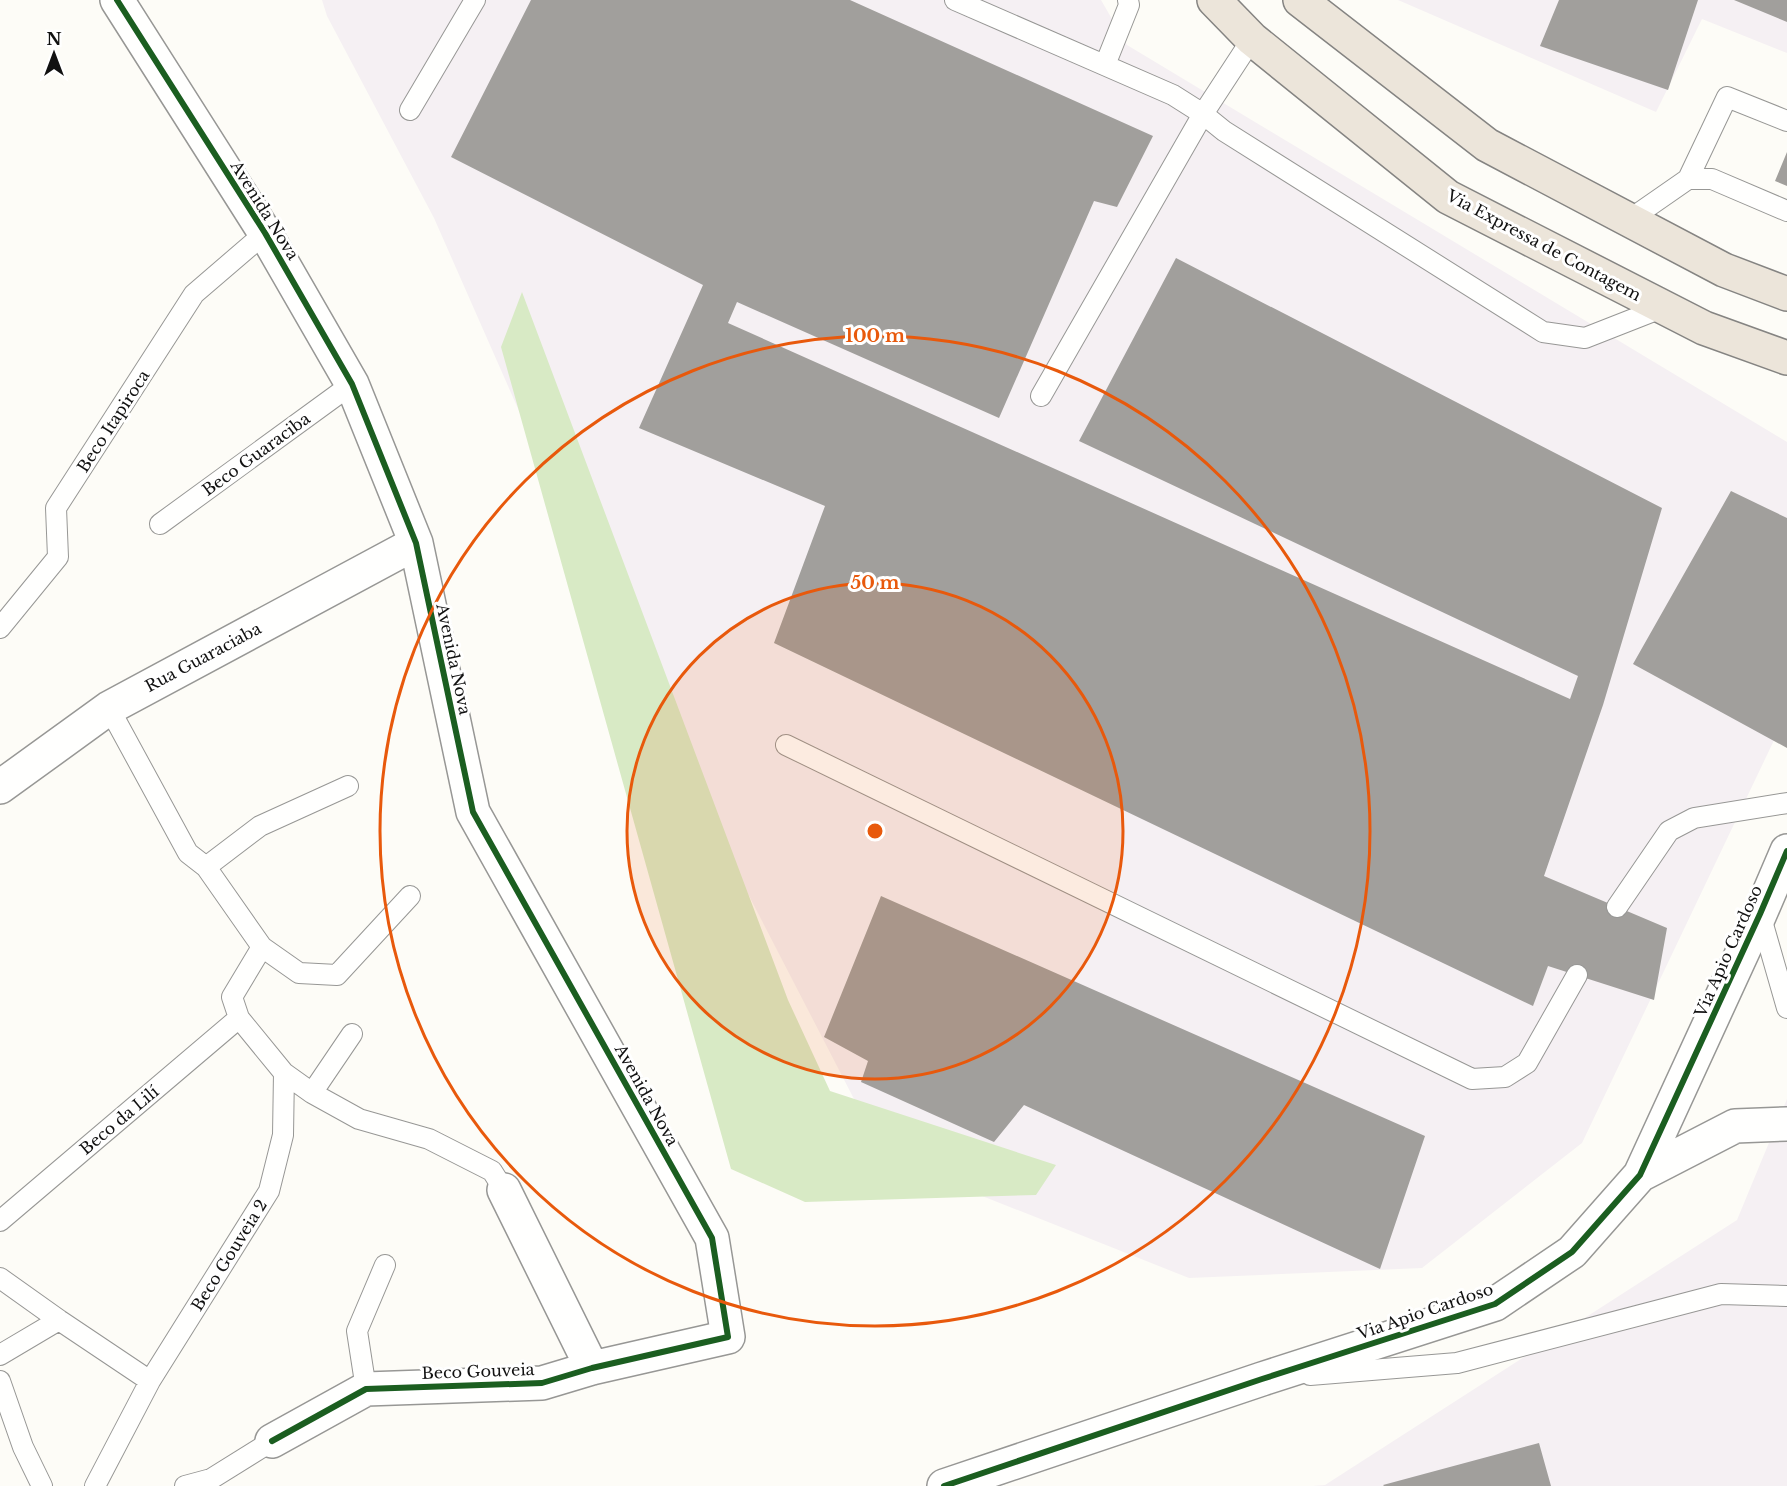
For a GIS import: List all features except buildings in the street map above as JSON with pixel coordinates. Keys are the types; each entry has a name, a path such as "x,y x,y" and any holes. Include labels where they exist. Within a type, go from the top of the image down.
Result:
{"highway":[{"name":"Via Expressa de Contagem","path":"1214,0 1252,39 1448,197 1704,328 1787,358"},
{"path":"1300,0 1487,145 1724,270 1787,294"}],"street":[{"name":"Avenida Nova","path":"117,0 265,233 352,384 416,543 473,812 712,1238 728,1337"},
{"name":"Rua Guaraciaba","path":"0,787 109,708 416,543"},
{"name":"Via Apio Cardoso","path":"944,1486 1262,1379 1496,1304 1572,1252 1640,1175 1787,851"},
{"path":"1640,1175 1735,1126 1787,1124"},
{"path":"504,1190 592,1368"},
{"name":"Beco Gouveia","path":"272,1441 366,1389 542,1383 592,1368 728,1337"}],"lane":[{"path":"410,110 475,0"},
{"path":"955,0 1173,95 1224,130 1543,332 1585,338 1664,307"},
{"path":"1105,65 1129,5 1128,0"},
{"path":"1041,396 1203,114 1252,39"},
{"path":"1629,220 1688,179 1727,97 1787,121"},
{"path":"1688,179 1712,179 1787,211"},
{"name":"Beco Itapiroca","path":"0,628 58,557 56,508 194,294 265,233"},
{"name":"Beco Guaraciba","path":"160,524 352,384"},
{"path":"109,708 188,853 206,867 262,947 299,974 337,975 410,896"},
{"path":"786,745 1472,1079 1505,1077 1527,1063 1577,975"},
{"path":"206,867 260,826 348,786"},
{"path":"1617,907 1669,831 1694,818 1787,803"},
{"path":"1760,914 1787,1008"},
{"path":"262,947 232,996 239,1018 284,1073 312,1093 359,1119 429,1139 492,1172 504,1190"},
{"name":"Beco da Lilí","path":"0,1221 239,1018"},
{"path":"312,1093 352,1034"},
{"name":"Beco Gouveia 2","path":"95,1486 150,1381 269,1191 283,1135 284,1073"},
{"path":"366,1389 357,1331 386,1265"},
{"path":"0,1278 150,1381"},
{"path":"1262,1379 1456,1363 1721,1294 1787,1296"},
{"path":"0,1354 59,1320"},
{"path":"1,1386 23,1447 42,1486"},
{"name":"Beco Gouveia","path":"185,1486 211,1479 272,1441"}],"shaded area":[{"path":"322,0 1101,0 1127,45 1787,442 1787,713 1582,1143 1422,1268 1189,1278 884,1157 638,681 434,218 327,16"},
{"path":"1398,0 1787,0 1787,53 1702,19 1656,112"},
{"path":"1787,1099 1787,1486 1313,1486 1325,1485 1737,1220"}],"green space":[{"path":"522,292 788,1000 830,1091 1056,1165 1036,1195 805,1202 731,1169 501,347"}],"cycle path":[{"path":"117,0 265,233 352,384 416,543 473,812 712,1238 728,1337 592,1368 542,1383 366,1389 272,1441"},
{"path":"944,1486 1262,1379 1495,1304 1572,1252 1640,1175 1787,851"}]}
